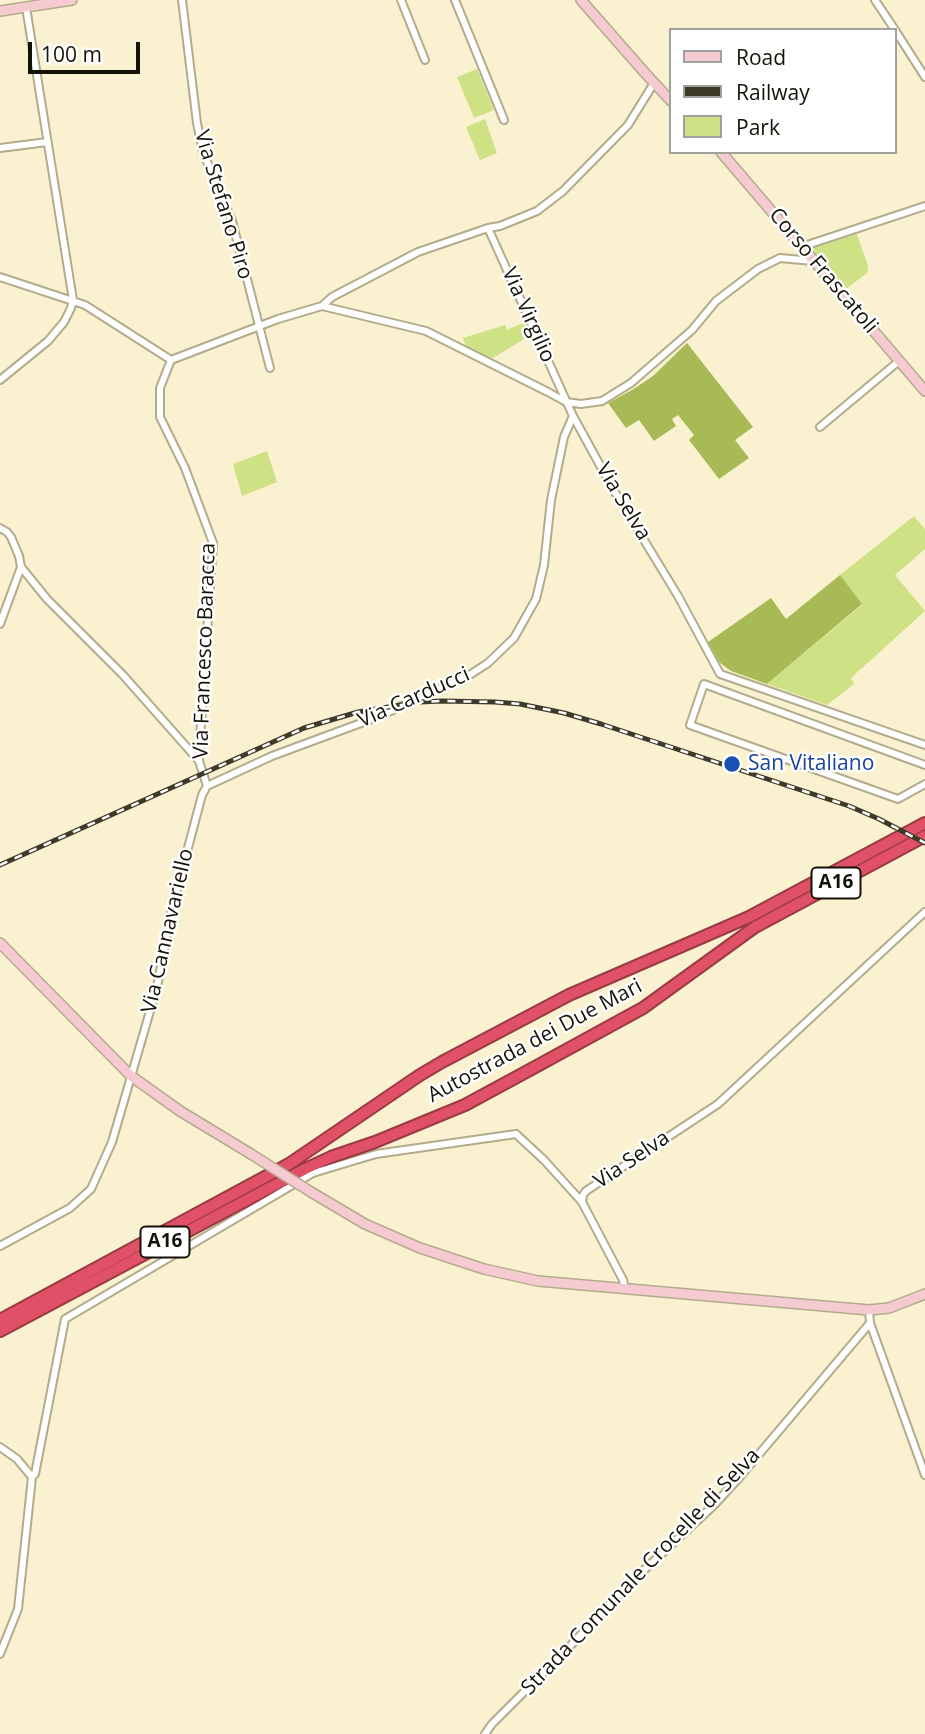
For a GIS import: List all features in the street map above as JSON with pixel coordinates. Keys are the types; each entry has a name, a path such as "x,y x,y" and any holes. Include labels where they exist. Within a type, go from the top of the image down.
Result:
{"highway":[{"name":"Autostrada dei Due Mari","path":"0,1320 289,1164 420,1074 442,1062 569,995 748,917 925,823"},
{"name":"Autostrada dei Due Mari","path":"0,1331 305,1169 465,1105 549,1060 643,1008 755,927 925,835"}],"street":[{"path":"0,11 72,0"},
{"name":"Via Stefano Piro","path":"182,0 203,152 232,221 270,368"},
{"path":"401,0 425,60"},
{"path":"455,0 504,120"},
{"path":"581,0 670,100"},
{"path":"876,0 894,28"},
{"path":"0,380 48,341 64,322 73,300 26,7"},
{"path":"897,33 925,77"},
{"path":"0,277 85,305 171,360 278,319 322,306 332,297 399,261 444,242 500,226 537,211 563,191 628,125 654,83"},
{"path":"0,148 47,142"},
{"name":"Corso Frascatoli","path":"723,154 925,391"},
{"path":"801,247 925,206"},
{"name":"Via Virgilio","path":"488,228 566,402"},
{"path":"322,306 426,331 566,402 581,404 602,401 631,383 692,330 716,301 758,269 780,258 814,262"},
{"name":"Via Francesco Baracca","path":"171,360 160,388 160,417 185,468 212,543 199,761 207,786"},
{"path":"820,427 898,361"},
{"name":"Via Selva","path":"566,402 720,674 925,746"},
{"name":"Via Carducci","path":"207,786 272,756 380,716 468,676 488,663 514,638 536,599 544,565 551,500 564,437 573,416"},
{"path":"0,528 11,537 21,567 47,599 123,675 199,761"},
{"path":"0,624 21,567"},
{"path":"925,765 704,684 690,725 898,799 925,784"},
{"name":"Via Cannavariello","path":"0,1246 70,1208 91,1189 112,1142 157,987 183,867 202,795 207,786"},
{"name":"Via Selva","path":"625,1289 623,1280 582,1202 586,1191 718,1104 925,912"},
{"path":"0,943 131,1076 180,1111 311,1192 365,1224 419,1248 464,1264 538,1281 625,1289 869,1310 889,1308 925,1294"},
{"path":"0,1654 18,1609 32,1477 35,1474 65,1319 313,1174 376,1154 516,1134 582,1202"},
{"path":"869,1310 870,1323 925,1475"},
{"name":"Strada Comunale Crocelle di Selva","path":"485,1734 628,1585 714,1505 870,1323"},
{"path":"0,1447 17,1459 32,1477"}],"green space":[{"path":"477,69 494,110 474,118 457,77"},
{"path":"485,119 497,153 480,160 466,127"},
{"path":"857,234 868,266 867,273 846,289 816,257 813,247"},
{"path":"528,321 532,334 493,358 466,346 463,338 505,325 507,330"},
{"path":"687,343 753,427 735,440 749,458 719,479 689,440 694,435 678,415 672,419 676,426 654,441 639,420 626,428 608,403 653,376"},
{"path":"267,451 277,482 242,496 233,464"},
{"path":"914,516 925,529 925,549 895,575 925,611 851,678 854,684 827,705 767,684 862,605 840,575"},
{"path":"840,575 862,604 767,684 731,671 720,663 708,642 771,598 786,619"}],"railway":[{"path":"0,865 304,728 358,712 442,701 520,704 564,713 849,806 925,843"}],"place":[{"name":"San Vitaliano","path":"732,764"}]}
